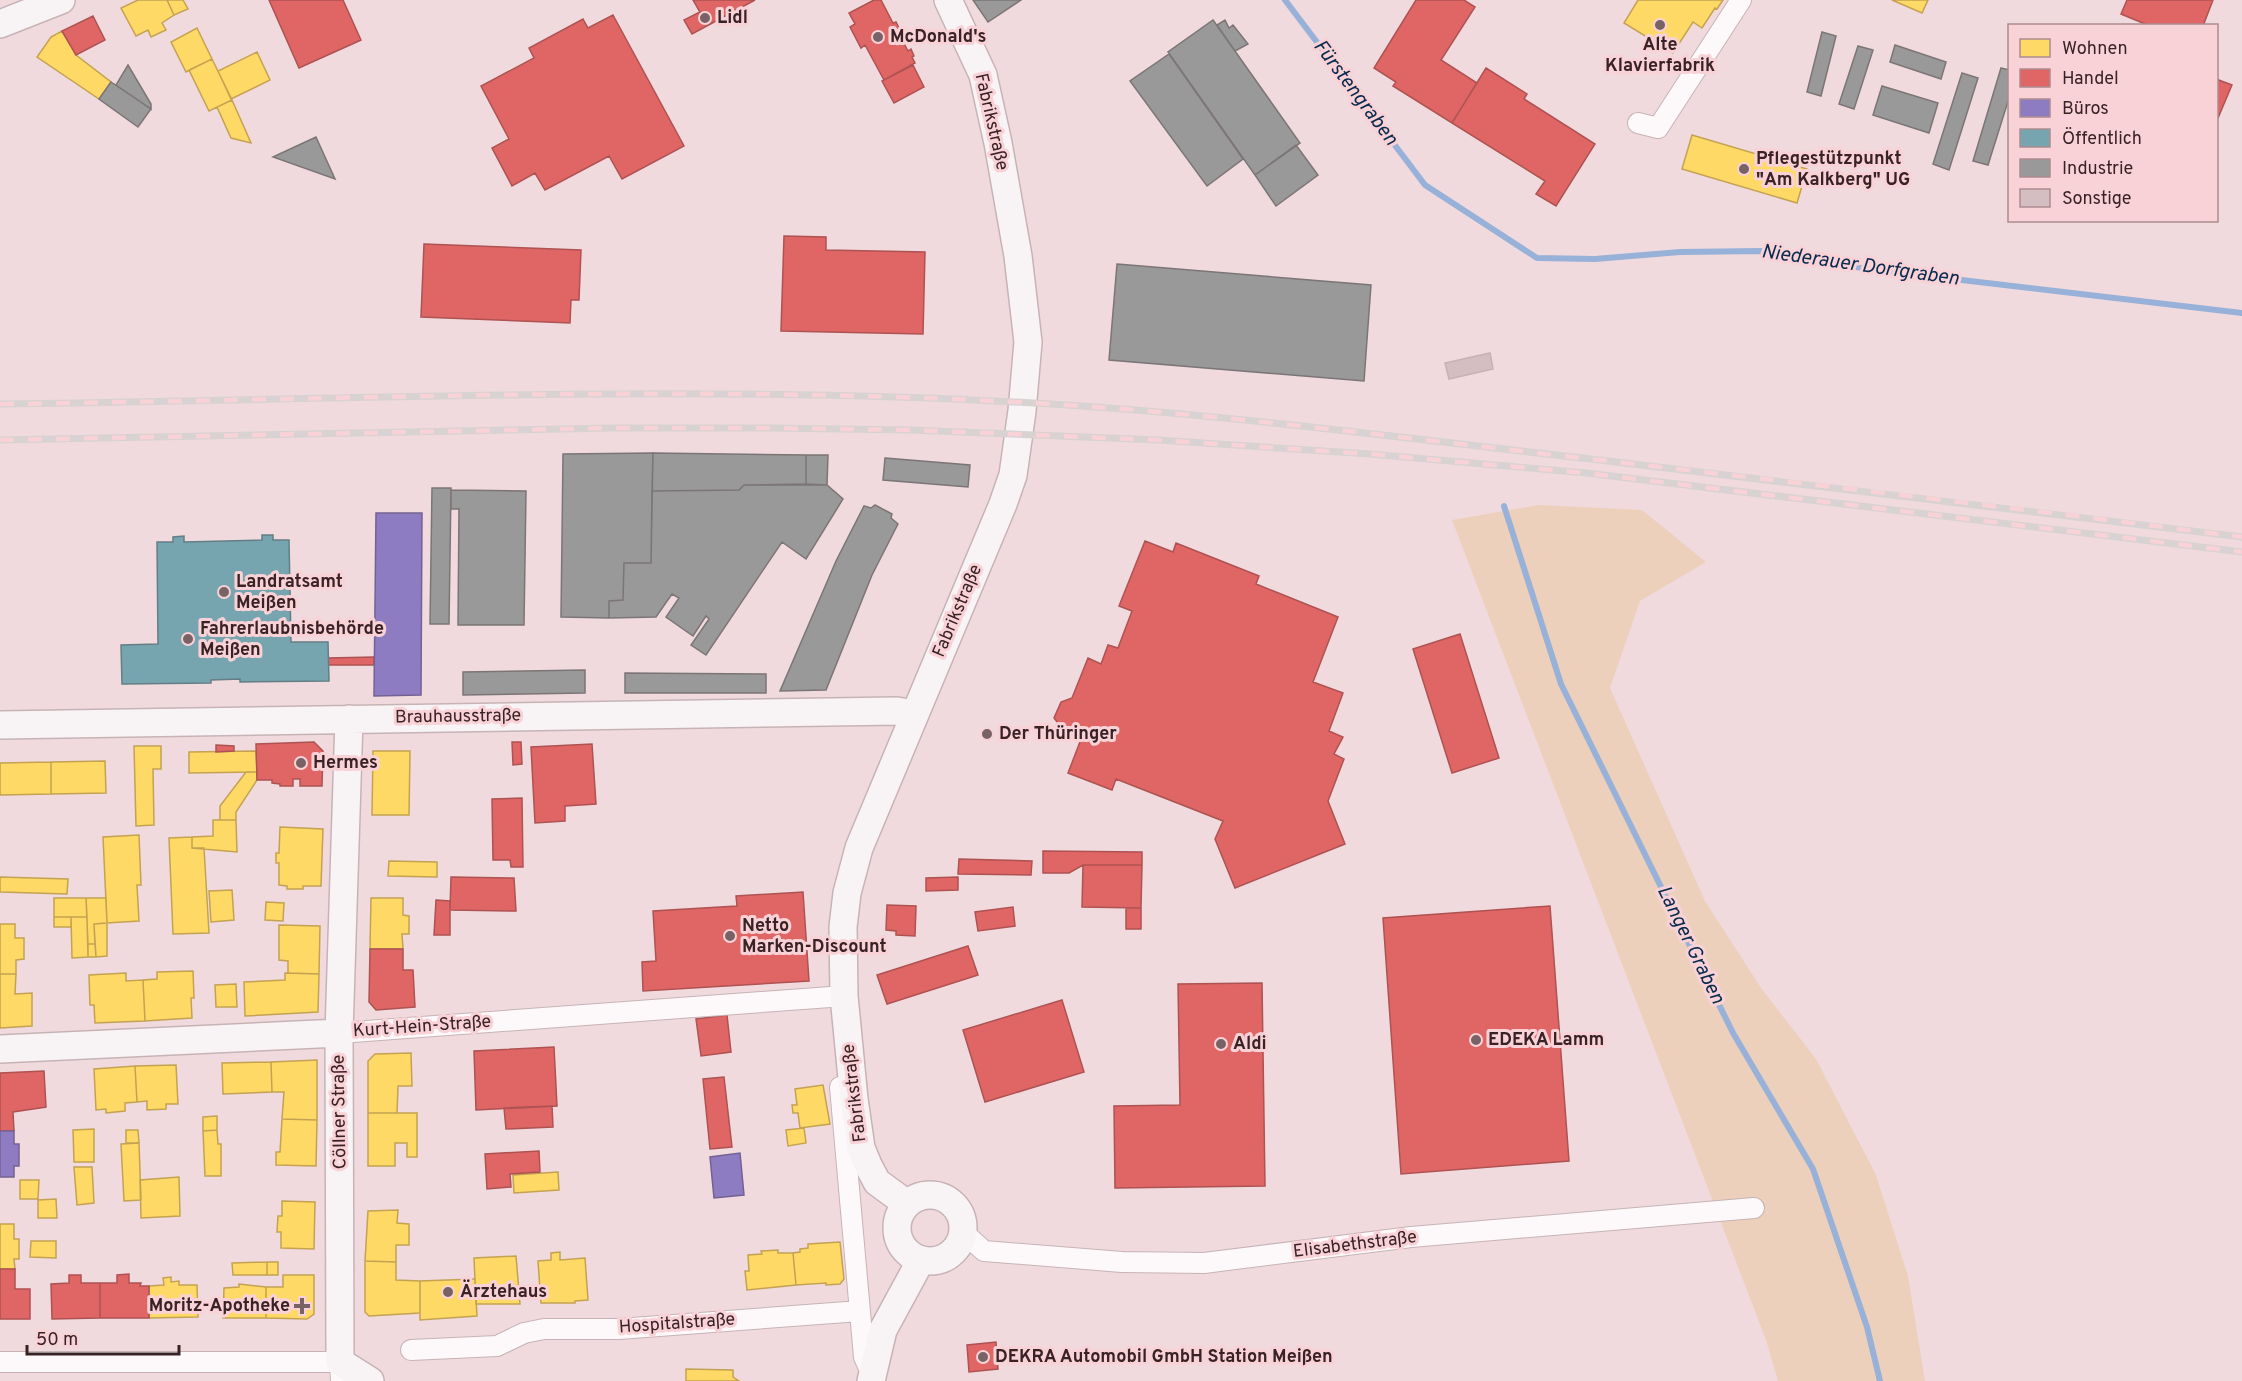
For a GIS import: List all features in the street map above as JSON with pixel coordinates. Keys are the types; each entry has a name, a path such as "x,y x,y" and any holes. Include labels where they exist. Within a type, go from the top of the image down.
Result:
{"street":[{"path":"0,24 61,0"},
{"name":"Fabrikstraße","path":"907,1204 877,1182 861,1148 845,1004 843,927 852,872 859,848 1013,476 1028,342 1018,256 998,143 983,75 948,0"},
{"path":"1638,123 1659,128 1741,0"},
{"name":"Brauhausstraße","path":"0,725 897,711 915,714"},
{"name":"Cöllner Straße","path":"341,1371 339,1033 349,719"},
{"path":"845,1004 838,1067 864,1357 871,1378"},
{"name":"Kurt-Hein-Straße","path":"0,1049 339,1033 584,1016 845,1004"},
{"path":"927,1194 939,1196 949,1201 957,1209 962,1218 963,1232 953,1252 932,1261 921,1260 902,1246 898,1236 898,1217 907,1204 916,1197 927,1194"},
{"name":"Elisabethstraße","path":"963,1232 984,1251 1122,1262 1204,1263 1411,1238 1754,1208"},
{"path":"871,1378 883,1330 921,1260"},
{"name":"Hospitalstraße","path":"411,1350 497,1346 524,1333 544,1329 619,1329 860,1311"},
{"path":"0,1362 341,1371 370,1381"}],"shaded area":[{"path":"1539,505 1642,510 1706,562 1640,601 1610,688 1705,901 1761,988 1816,1059 1876,1175 1908,1276 1925,1381 1778,1381 1766,1340 1452,520"}],"building: Wohnen":[{"path":"138,0 167,0 174,15 162,23 166,30 151,37 148,30 136,36 121,8"},
{"path":"167,0 183,0 188,9 174,15"},
{"name":"Alte Klavierfabrik","path":"1638,0 1723,0 1702,28 1693,22 1673,53 1624,23"},
{"path":"1892,0 1928,0 1922,13"},
{"path":"197,28 212,59 186,72 171,42"},
{"path":"62,31 76,55 111,82 99,99 37,57 51,37"},
{"path":"257,52 270,80 231,99 218,71"},
{"path":"212,59 232,100 209,111 189,70"},
{"path":"232,100 251,143 231,138 217,107"},
{"name":"Pflegestützpunkt \"Am Kalkberg\" UG","path":"1692,135 1807,169 1797,203 1682,169"},
{"path":"134,746 161,746 161,769 153,769 154,825 136,826"},
{"path":"256,751 257,772 189,773 189,752"},
{"path":"373,751 410,751 409,815 372,815"},
{"path":"105,761 106,793 51,794 51,762"},
{"path":"51,762 51,794 0,795 0,763"},
{"path":"246,772 257,772 257,780 236,812 236,820 220,820 220,806"},
{"path":"213,820 236,820 237,852 192,848 192,837 213,836"},
{"path":"280,827 323,829 321,886 287,889 287,886 279,885 279,863 276,863 276,853 279,853"},
{"path":"139,835 141,885 137,885 139,921 107,923 103,837"},
{"path":"192,837 192,848 204,848 209,933 173,934 169,838"},
{"path":"389,861 437,862 437,877 388,876"},
{"path":"0,877 68,879 67,894 0,892"},
{"path":"232,890 234,920 211,922 209,891"},
{"path":"54,898 86,898 87,917 54,917"},
{"path":"86,898 106,898 107,923 94,924 95,944 88,944"},
{"path":"371,898 403,898 403,915 409,916 409,934 402,934 403,949 370,949"},
{"path":"266,902 284,903 283,921 265,920"},
{"path":"54,917 71,917 71,927 54,927"},
{"path":"71,917 87,917 88,957 72,958"},
{"path":"107,923 107,956 96,957 94,924"},
{"path":"0,924 15,924 15,938 24,938 24,959 16,960 16,974 0,974"},
{"path":"279,925 320,926 319,974 288,973 288,961 279,960"},
{"path":"88,944 95,944 96,957 88,957"},
{"path":"193,971 192,1018 145,1021 143,980 157,979 157,972"},
{"path":"126,973 126,981 143,980 145,1021 95,1023 94,1005 90,1005 89,975"},
{"path":"285,973 319,974 318,1012 245,1016 244,982 285,980"},
{"path":"0,974 16,974 15,994 32,993 32,1026 0,1028"},
{"path":"236,984 237,1007 216,1007 215,985"},
{"path":"411,1053 412,1086 398,1086 397,1113 368,1113 368,1061 375,1054"},
{"path":"317,1060 317,1120 282,1119 284,1092 272,1092 271,1062"},
{"path":"271,1062 272,1092 223,1094 222,1063"},
{"path":"176,1065 178,1104 166,1104 166,1109 147,1110 147,1101 137,1102 135,1066"},
{"path":"135,1066 137,1102 125,1103 125,1111 106,1113 106,1109 96,1110 94,1069"},
{"path":"823,1085 830,1124 800,1128 798,1113 793,1113 792,1105 797,1105 795,1089"},
{"path":"368,1113 417,1113 417,1157 407,1157 407,1143 395,1143 395,1166 368,1166"},
{"path":"217,1116 217,1130 203,1131 203,1117"},
{"path":"282,1119 317,1120 316,1166 276,1165 276,1152 280,1152"},
{"path":"804,1128 806,1143 788,1146 786,1130"},
{"path":"94,1129 94,1162 74,1162 73,1130"},
{"path":"126,1130 138,1130 139,1143 126,1143"},
{"path":"217,1130 218,1144 221,1144 221,1176 205,1176 203,1131"},
{"path":"139,1143 141,1200 124,1201 121,1144"},
{"path":"74,1167 92,1167 94,1203 77,1205"},
{"path":"558,1172 559,1190 514,1193 513,1175"},
{"path":"179,1177 180,1216 141,1218 140,1180"},
{"path":"20,1180 39,1180 38,1199 20,1199"},
{"path":"56,1199 57,1218 38,1218 38,1200"},
{"path":"282,1201 315,1202 314,1249 281,1248 281,1232 277,1232 278,1216 282,1216"},
{"path":"398,1210 397,1223 409,1224 409,1245 396,1245 396,1262 365,1261 368,1211"},
{"path":"0,1224 14,1224 14,1239 19,1239 19,1259 14,1259 15,1269 0,1269"},
{"path":"31,1241 56,1241 56,1258 30,1257"},
{"path":"840,1242 844,1279 840,1284 796,1285 793,1253 808,1248 808,1244"},
{"path":"778,1250 778,1253 793,1253 796,1285 747,1290 745,1271 749,1271 748,1255 762,1254 761,1251"},
{"path":"560,1252 560,1260 585,1258 588,1300 575,1301 575,1303 541,1303 538,1261 551,1260 551,1253"},
{"path":"516,1256 520,1304 476,1304 474,1258"},
{"path":"365,1261 396,1262 396,1280 420,1281 420,1313 369,1316 365,1312"},
{"path":"267,1262 267,1275 233,1275 232,1263"},
{"path":"267,1262 278,1262 278,1275 267,1275"},
{"path":"283,1275 314,1275 314,1314 307,1319 266,1318 266,1287 283,1287"},
{"path":"171,1277 171,1282 179,1281 179,1285 197,1285 198,1317 149,1318 149,1286 164,1285 163,1278"},
{"name":"Ärztehaus","path":"475,1279 477,1316 420,1320 420,1281"},
{"path":"239,1284 266,1287 266,1318 223,1318 224,1288 239,1287"},
{"path":"686,1369 733,1370 733,1377 739,1381 686,1381"}],"building: Handel":[{"path":"269,0 343,0 361,40 299,68"},
{"name":"Lidl","path":"693,0 755,0 692,34 684,20 700,12"},
{"name":"McDonald's","path":"874,0 881,0 893,23 896,22 899,28 897,30 908,51 911,49 915,63 884,80 865,45 861,48 850,27 855,24 849,13"},
{"path":"1416,0 1464,0 1475,7 1441,60 1477,83 1452,123 1393,86 1396,82 1374,68"},
{"path":"2127,0 2213,0 2204,24 2145,24 2121,14"},
{"path":"613,15 684,146 622,179 609,156 545,190 535,173 512,186 492,148 509,139 481,86 534,58 529,48 583,19 588,28"},
{"path":"93,16 105,40 76,55 62,31"},
{"path":"913,65 924,87 894,103 882,81"},
{"path":"1486,68 1527,94 1524,99 1595,144 1556,206 1536,194 1545,181 1452,123"},
{"path":"2218,80 2232,85 2218,118"},
{"path":"784,236 826,237 826,250 925,252 923,334 781,331"},
{"path":"424,244 581,250 579,300 571,300 570,323 421,317"},
{"path":"1145,541 1173,552 1176,543 1259,576 1256,584 1338,617 1313,682 1343,693 1329,731 1343,737 1334,754 1344,759 1328,801 1345,844 1235,888 1215,839 1223,821 1116,779 1112,790 1068,773 1083,734 1061,727 1054,718 1061,702 1072,698 1088,658 1101,664 1108,645 1118,648 1132,611 1119,606"},
{"path":"1460,634 1499,758 1452,773 1413,649"},
{"path":"374,657 374,665 328,665 328,658"},
{"path":"314,742 323,751 322,786 300,786 300,779 293,779 293,786 280,786 280,784 272,783 272,780 257,780 256,744"},
{"path":"512,742 521,742 522,764 513,765"},
{"path":"592,744 596,804 565,806 565,821 535,823 531,747"},
{"path":"216,745 234,746 234,751 216,752"},
{"path":"522,798 523,867 511,867 510,860 493,860 492,799"},
{"path":"1043,851 1142,852 1142,865 1083,865 1069,873 1043,873"},
{"path":"959,859 1032,861 1031,875 958,874"},
{"path":"1083,865 1142,865 1141,908 1082,907"},
{"path":"451,877 514,878 516,911 450,910"},
{"path":"958,877 958,890 926,891 926,878"},
{"name":"Netto Marken-Discount","path":"803,892 809,981 643,991 642,962 656,961 653,911 737,906 736,896"},
{"path":"436,900 450,901 450,935 434,935"},
{"path":"887,905 916,906 915,936 896,935 896,931 886,930"},
{"name":"EDEKA Lamm","path":"1550,906 1569,1161 1401,1174 1383,918"},
{"path":"1013,907 1015,926 978,931 975,912"},
{"path":"1126,908 1141,908 1141,929 1126,929"},
{"path":"968,946 978,975 887,1004 877,975"},
{"path":"370,949 403,949 403,970 413,970 415,1007 376,1010 369,1002"},
{"name":"Aldi","path":"1262,983 1265,1186 1115,1188 1114,1106 1180,1105 1178,984"},
{"path":"1062,1000 1084,1072 985,1102 963,1030"},
{"path":"727,1015 731,1052 701,1056 696,1019"},
{"path":"554,1047 557,1106 476,1110 474,1051"},
{"path":"44,1071 46,1107 13,1112 14,1131 0,1131 0,1073"},
{"path":"724,1077 732,1147 710,1149 703,1079"},
{"path":"552,1106 553,1127 506,1129 504,1108"},
{"path":"539,1151 540,1172 510,1174 511,1187 487,1189 485,1154"},
{"path":"0,1269 15,1269 15,1289 30,1289 30,1319 0,1319"},
{"path":"129,1274 129,1283 149,1286 149,1318 100,1318 100,1283 117,1283 117,1275"},
{"path":"69,1275 81,1275 81,1283 100,1283 100,1318 52,1319 51,1284 69,1283"},
{"name":"DEKRA Automobil GmbH Station Meißen","path":"996,1342 998,1369 969,1372 967,1345"}],"building: Büros":[{"path":"376,513 422,513 421,695 374,696"},
{"path":"0,1131 14,1131 14,1144 19,1144 19,1166 14,1166 14,1177 0,1177"},
{"path":"740,1153 744,1195 714,1198 710,1157"}],"building: Öffentlich":[{"name":"Landratsamt Meißen","path":"262,535 273,535 273,540 289,540 291,642 328,642 329,681 240,682 240,679 211,680 211,683 122,684 121,645 158,644 157,542 173,542 173,537 184,536 184,542 262,540"}],"building: Industrie":[{"path":"973,0 1021,0 988,22"},
{"path":"1213,20 1300,143 1255,175 1168,52"},
{"path":"1225,20 1229,28 1233,25 1248,44 1235,51 1217,25"},
{"path":"1822,32 1836,36 1821,96 1807,92"},
{"path":"1895,45 1946,62 1941,79 1890,62"},
{"path":"1858,46 1873,50 1854,109 1839,104"},
{"path":"1169,54 1243,159 1207,186 1130,81"},
{"path":"128,65 151,104 151,109 116,85"},
{"path":"2001,68 2008,70 2008,101 1988,165 1973,161"},
{"path":"1962,73 1978,78 1949,170 1933,164"},
{"path":"111,82 151,109 138,127 99,99"},
{"path":"1882,86 1938,103 1929,133 1873,115"},
{"path":"316,137 335,179 273,157"},
{"path":"1296,145 1318,175 1276,206 1255,175"},
{"path":"1117,264 1371,285 1364,381 1109,360"},
{"path":"653,453 651,563 624,563 623,600 609,601 609,618 561,617 563,454"},
{"path":"653,453 806,455 806,484 744,485 739,490 652,491"},
{"path":"806,455 828,455 827,485 806,484"},
{"path":"885,458 970,465 968,487 883,480"},
{"path":"744,485 827,485 843,499 806,559 782,542 706,655 691,645 709,619 706,616 693,636 666,617 679,598 672,594 656,617 609,618 609,601 623,600 624,563 651,563 652,491 739,490"},
{"path":"432,488 451,488 449,624 430,624"},
{"path":"451,490 526,491 524,625 458,625 459,509 451,509"},
{"path":"875,505 892,514 891,518 898,524 872,575 826,690 780,691 836,561 864,506 871,508"},
{"path":"585,670 585,693 463,695 463,672"},
{"path":"625,673 766,674 766,693 625,693"}],"building: Sonstige":[{"path":"1490,353 1493,369 1449,379 1445,363"}],"waterway":[{"name":"Niederauer Dorfgraben","path":"1285,0 1425,185 1537,258 1595,259 1680,252 1762,251 1868,269 2242,313"},
{"name":"Langer Graben","path":"1504,506 1561,684 1733,1033 1813,1169 1867,1327 1880,1381"}],"railway":[{"path":"0,404 657,394 920,398 1051,404 1186,414 1321,428 2242,537"},
{"path":"0,440 615,428 911,430 1158,440 1370,454 1586,473 2242,552"}],"place":[{"name":"Lidl","path":"705,18"},
{"name":"Alte Klavierfabrik","path":"1660,25"},
{"name":"McDonald's","path":"878,37"},
{"name":"Pflegestützpunkt \"Am Kalkberg\" UG","path":"1744,169"},
{"name":"Landratsamt Meißen","path":"224,592"},
{"name":"Fahrerlaubnisbehörde Meißen","path":"188,639"},
{"name":"Der Thüringer","path":"987,734"},
{"name":"Hermes","path":"301,763"},
{"name":"Netto Marken-Discount","path":"730,936"},
{"name":"EDEKA Lamm","path":"1476,1040"},
{"name":"Aldi","path":"1221,1044"},
{"name":"Ärztehaus","path":"448,1292"},
{"name":"Moritz-Apotheke","path":"302,1306"},
{"name":"DEKRA Automobil GmbH Station Meißen","path":"983,1357"}],"water label":[{"name":"Fürstengraben","path":"1355,93"}]}
